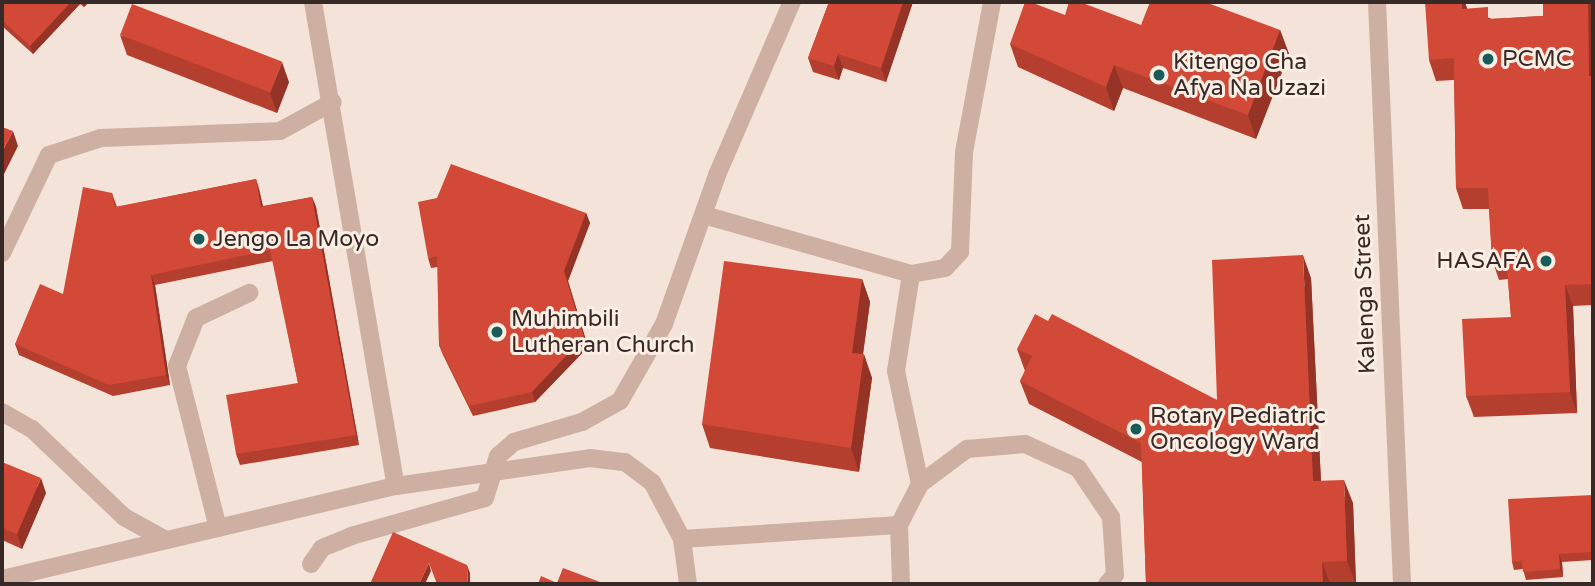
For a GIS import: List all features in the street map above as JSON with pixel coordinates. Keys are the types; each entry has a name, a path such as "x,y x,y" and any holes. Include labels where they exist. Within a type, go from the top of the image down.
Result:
{"street":[{"path":"313,2 333,102 397,486"},
{"path":"311,565 322,548 351,536 485,498 498,456 514,442 582,422 620,401 664,324 704,215 792,2"},
{"path":"704,215 911,274 944,268 960,252 964,152 992,2"},
{"name":"Kalenga Street","path":"1377,2 1402,584"},
{"path":"2,253 49,155 101,138 280,131 333,102"},
{"path":"911,274 896,371 920,484"},
{"path":"218,528 177,366 196,318 249,293"},
{"path":"2,412 32,429 124,517 166,540"},
{"path":"901,584 899,525 920,484 967,449 1025,444 1078,468 1111,517 1115,575 1107,584"},
{"path":"2,579 397,486 590,458 625,462 652,482 682,539 688,584"},
{"path":"682,539 899,525"}],"building":[{"path":"2,2 71,2 30,46 2,20"},
{"path":"829,2 903,2 881,68 838,54 834,66 808,58"},
{"name":"Kitengo Cha Afya Na Uzazi","path":"1025,2 1065,15 1069,2 1080,2 1141,25 1150,2 1205,2 1280,30 1248,115 1114,65 1106,87 1010,44"},
{"path":"1425,2 1462,2 1462,9 1488,7 1488,19 1543,16 1543,2 1588,2 1589,76 1593,76 1593,284 1565,285 1570,392 1466,396 1462,319 1511,317 1506,257 1492,259 1488,188 1456,188 1454,58 1429,60"},
{"path":"132,4 282,62 270,93 120,35"},
{"path":"2,127 13,131 2,152"},
{"path":"451,164 586,213 564,271 584,337 532,392 469,406 439,345 437,256 428,258 418,202 437,198"},
{"path":"256,179 261,207 312,197 356,435 236,454 226,395 298,383 270,250 151,275 166,375 109,385 15,344 40,284 63,294 83,187 112,193 115,207"},
{"name":"Rotary Pediatric Oncology Ward","path":"1303,255 1313,481 1344,480 1347,561 1322,562 1323,584 1146,584 1141,443 1020,381 1032,356 1017,349 1035,314 1048,321 1052,314 1217,400 1212,260"},
{"path":"724,261 862,279 852,353 864,354 851,448 702,424"},
{"path":"2,462 41,478 17,534 2,528"},
{"path":"1593,495 1593,552 1559,554 1560,569 1523,572 1522,561 1512,562 1508,499"},
{"path":"393,532 467,565 468,584 437,584 429,563 419,584 370,584"},
{"path":"563,568 600,584 538,584 541,576 557,583"}],"place":[{"name":"PCMC","path":"1488,59"},
{"name":"Kitengo Cha Afya Na Uzazi","path":"1159,75"},
{"name":"Jengo La Moyo","path":"199,239"},
{"name":"HASAFA","path":"1546,261"},
{"name":"Muhimbili Lutheran Church","path":"497,332"},
{"name":"Rotary Pediatric Oncology Ward","path":"1136,429"}]}
